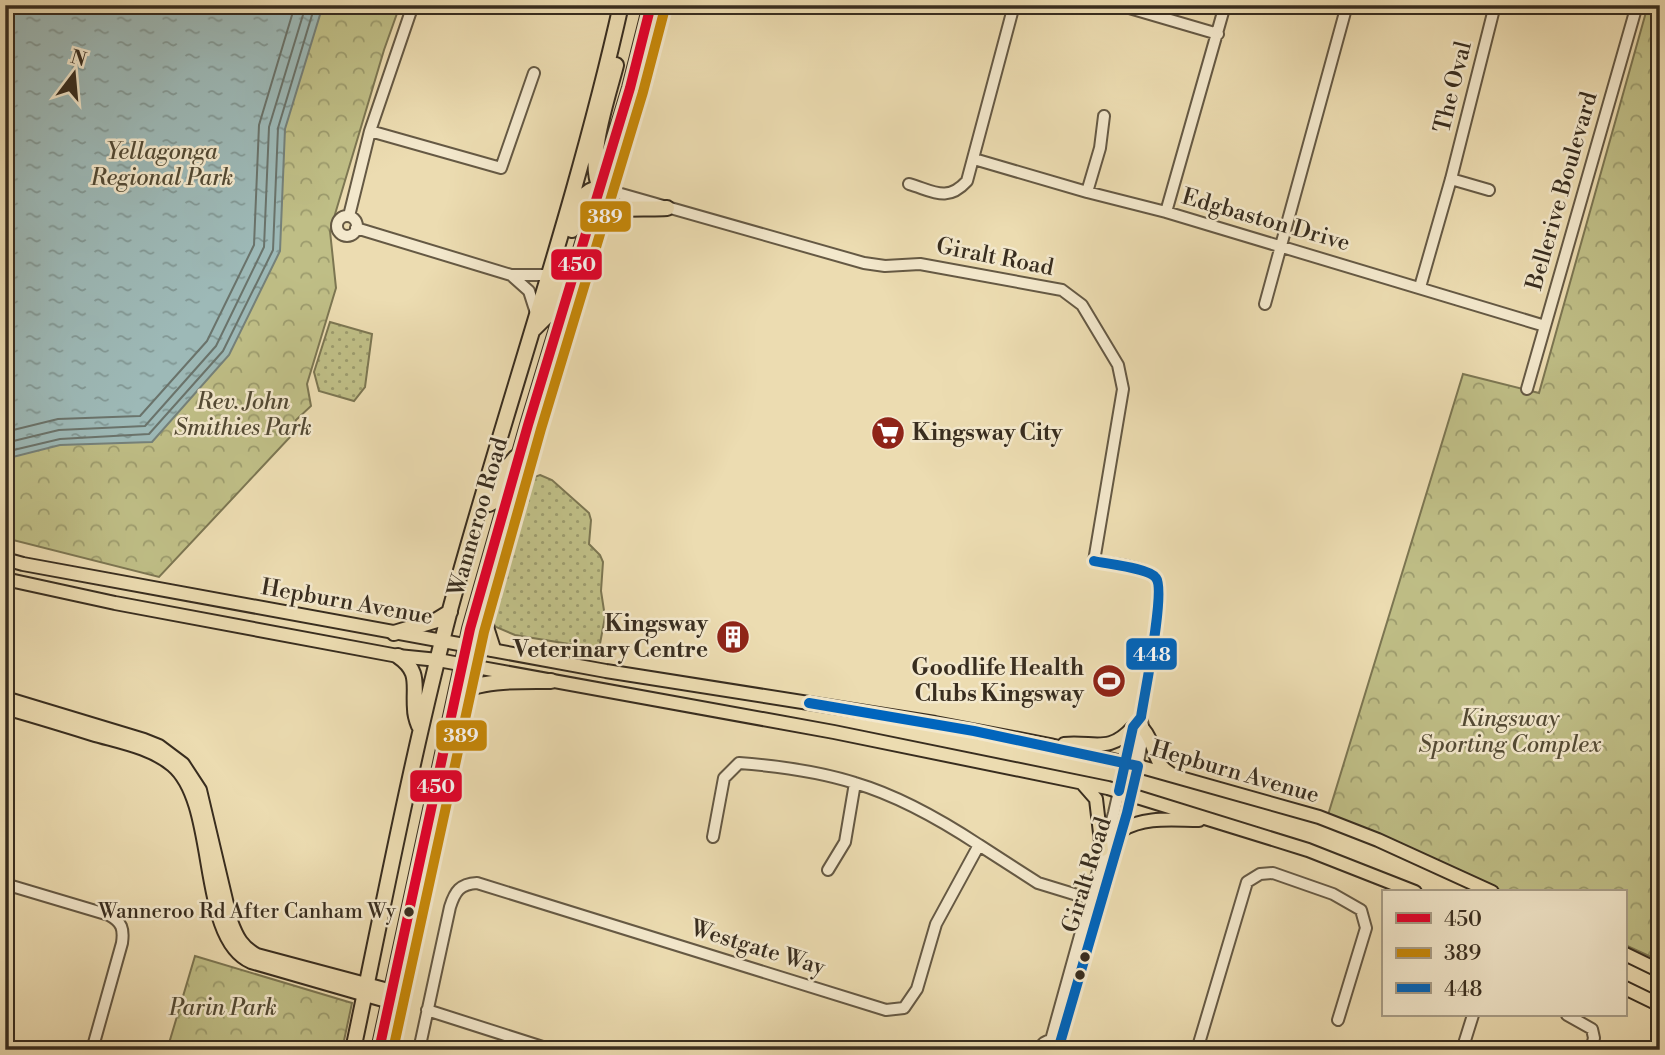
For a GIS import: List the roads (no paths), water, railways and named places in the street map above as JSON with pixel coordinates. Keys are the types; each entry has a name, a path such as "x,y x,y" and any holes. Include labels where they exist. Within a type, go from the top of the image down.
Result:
{"highway":[{"name":"Wanneroo Road","path":"379,1050 478,600 600,188 651,5"},
{"name":"Wanneroo Road","path":"353,1050 419,731 450,612 549,275 620,11"},
{"path":"533,330 547,316 581,198 591,189 600,188 594,158 618,55 620,11"},
{"path":"590,220 598,214 614,210 667,208"},
{"path":"483,499 489,504 495,500 505,470 521,452"},
{"path":"478,600 493,649"},
{"path":"394,632 428,623 450,612"},
{"path":"398,656 407,662 414,675 419,731"},
{"path":"456,695 471,688 512,681 551,681"}],"main road":[{"name":"Hepburn Avenue","path":"5,559 606,671 935,723 1050,745 1319,817 1378,839 1488,890"},
{"name":"Hepburn Avenue","path":"5,579 115,603 398,656 462,664 834,732 1080,781 1213,819 1308,850 1410,890"},
{"path":"5,698 144,740 171,754 192,776 200,790 231,921 241,943 257,955 391,996"},
{"path":"5,708 146,750 170,763 185,780 193,799 223,930 237,952 251,962 366,989"},
{"path":"1050,745 1099,745 1115,742 1139,724 1150,736 1158,765 1178,778"},
{"path":"1080,781 1096,799 1102,850"},
{"path":"1122,830 1132,824 1148,821 1213,819"},
{"path":"1626,954 1660,971"},
{"path":"1626,988 1660,1004"}],"street":[{"path":"349,216 370,131 413,5"},
{"path":"909,184 946,195 958,191 967,181 1014,5"},
{"path":"1119,5 1218,34"},
{"path":"1166,212 1226,5"},
{"path":"1265,304 1347,5"},
{"name":"The Oval","path":"1420,288 1495,5"},
{"name":"Bellerive Boulevard","path":"1527,389 1637,5"},
{"path":"370,131 501,168 534,72"},
{"path":"1087,192 1100,148 1104,116"},
{"name":"Edgbaston Drive","path":"974,159 1166,212 1545,326"},
{"path":"1451,179 1489,190"},
{"name":"Giralt Road","path":"600,188 864,263 885,266 920,264 1062,290 1082,305 1118,366 1123,389 1094,561 1148,572 1156,577 1159,584 1158,613 1126,793 1122,830 1094,901"},
{"path":"349,216 338,220 338,231 348,235 356,228"},
{"path":"349,216 355,220 356,228"},
{"path":"356,228 512,275 549,275"},
{"path":"512,275 529,291 537,316"},
{"path":"713,837 724,778 738,763 777,766 855,783 923,811 1038,883 1094,901"},
{"path":"828,870 845,842 855,783"},
{"name":"Giralt Road","path":"1059,1044 1094,901 1102,850 1126,793"},
{"name":"Westgate Way","path":"419,1050 454,895 466,884 477,883 886,1010 904,1008 918,989 936,924 979,845"},
{"path":"1197,1050 1247,882 1260,874 1273,873 1333,894 1360,910 1366,928 1338,1020"},
{"path":"5,884 108,915 121,924 124,934 122,943 92,1050"},
{"path":"427,1010 549,1049"},
{"path":"1462,1050 1473,1016"},
{"path":"1569,1016 1592,1029 1594,1038 1591,1050"},
{"path":"1039,1050 1043,1044 1059,1044"},
{"path":"5,1046 17,1050"}],"water":[{"name":"Yellagonga Regional Park","path":"5,5 323,5 285,129 280,251 229,355 152,442 60,445 5,459"}],"place":[{"name":"Kingsway City","path":"888,433"},
{"name":"Kingsway Veterinary Centre","path":"733,637"},
{"name":"Goodlife Health Clubs Kingsway","path":"1109,681"},
{"name":"Wanneroo Rd After Canham Wy","path":"409,912"}],"park label":[{"name":"Rev. John Smithies Park","path":"243,415"},
{"name":"Kingsway Sporting Complex","path":"1510,732"},
{"name":"Parin Park","path":"223,1008"}]}
